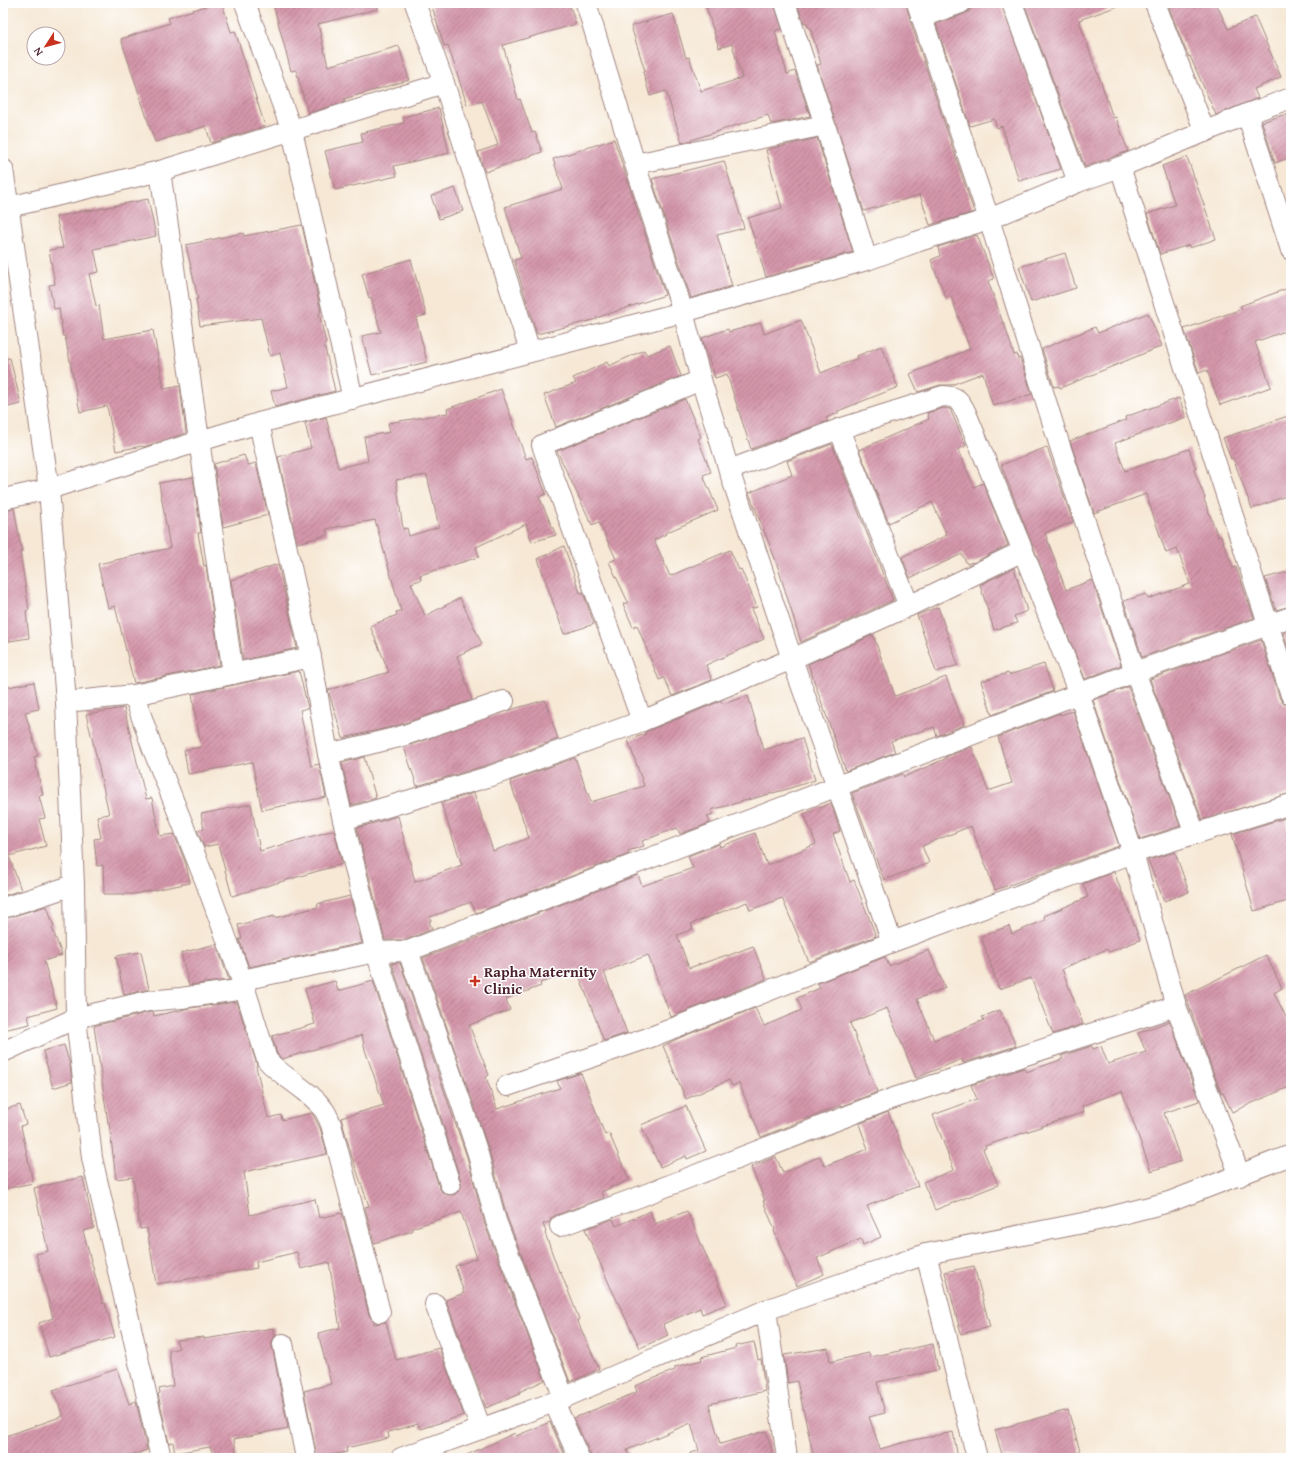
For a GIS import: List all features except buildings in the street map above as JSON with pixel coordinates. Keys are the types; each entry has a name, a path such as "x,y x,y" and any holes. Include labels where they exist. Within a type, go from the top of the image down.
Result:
{"street":[{"path":"245,3 292,131 353,399"},
{"path":"415,3 444,83 530,352"},
{"path":"586,3 635,164 683,312 701,380 729,470 792,659 892,942"},
{"path":"785,3 867,260"},
{"path":"961,3 919,10 989,219 1059,443 1135,672 1195,834"},
{"path":"1012,3 1078,182"},
{"path":"1156,3 1206,132"},
{"path":"9,207 160,171 444,83"},
{"path":"3,499 49,489 259,423 683,312 867,260 916,242 989,219 1078,182 1120,167 1206,132 1247,114 1291,98"},
{"path":"1247,114 1291,250"},
{"path":"635,164 825,125"},
{"path":"1120,167 1291,695"},
{"path":"3,169 49,489 66,702 74,885 76,1018 92,1158 161,1458"},
{"path":"160,171 233,674"},
{"path":"642,721 542,445 701,380"},
{"path":"729,470 839,429 943,396 952,396 960,402 966,413 1023,550 1079,694 1133,853 1176,1006 1240,1176"},
{"path":"259,423 311,657 328,754 376,952 450,1184"},
{"path":"839,429 909,606"},
{"path":"343,820 491,776 642,721 792,659 909,606 1023,550"},
{"path":"3,1052 76,1018 148,1001 181,998 243,985 376,952 408,951 837,785 1135,672 1291,617"},
{"path":"66,702 134,695 311,657"},
{"path":"134,695 152,747 203,873 243,985 267,1060 274,1068 313,1098 324,1110 331,1124 380,1312"},
{"path":"328,754 399,737 504,701"},
{"path":"507,1086 651,1037 892,942 1133,853 1291,804"},
{"path":"3,908 74,885"},
{"path":"408,951 463,1108 496,1221 579,1458"},
{"path":"560,1226 639,1197 891,1099 1176,1006"},
{"path":"401,1458 559,1400 766,1310 926,1254 1098,1220 1169,1202 1240,1176 1291,1155"},
{"path":"926,1254 976,1458"},
{"path":"435,1304 481,1428"},
{"path":"766,1310 787,1458"},
{"path":"283,1344 306,1458"}],"place":[{"name":"Rapha Maternity Clinic","path":"475,981"}]}
